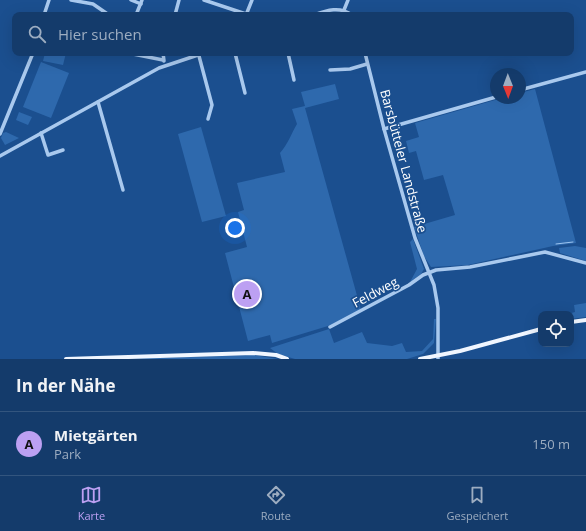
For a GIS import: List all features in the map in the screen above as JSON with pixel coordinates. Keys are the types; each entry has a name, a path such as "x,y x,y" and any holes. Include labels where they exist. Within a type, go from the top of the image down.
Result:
{"main road":[{"path":"574,322 586,320"},
{"path":"420,359 438,357 538,330"},
{"path":"66,359 253,353 276,355 287,359"}],"street":[{"path":"45,12 49,0"},
{"path":"71,0 94,2 106,12"},
{"path":"131,0 141,2 137,12"},
{"path":"176,12 179,0"},
{"path":"204,0 238,12"},
{"path":"247,12 252,0"},
{"path":"344,10 348,0"},
{"path":"322,12 327,10 344,10 347,12"},
{"path":"0,134 32,56"},
{"path":"143,56 163,60"},
{"path":"163,56 163,60 166,65"},
{"path":"1,155 166,65 199,56 212,105 208,119"},
{"path":"236,56 245,93"},
{"path":"289,56 294,80"},
{"name":"Barsbütteler Landstraße","path":"366,56 384,129 415,238 434,285 438,308 438,357"},
{"path":"330,70 350,69 367,64"},
{"path":"526,88 586,72"},
{"path":"384,129 490,99"},
{"path":"98,102 123,190"},
{"path":"41,133 48,155 63,150"},
{"path":"429,272 470,268 546,252 586,263"},
{"name":"Feldweg","path":"330,327 409,285 429,272"}],"shaded area":[{"path":"44,56 65,56 63,65 43,61"},
{"path":"41,62 69,73 51,118 23,107"},
{"path":"335,84 339,99 305,108 361,310 328,326 272,343 270,335 248,341 225,253 247,247 238,212 244,210 237,183 285,172 280,153 297,124 292,109 305,106 301,92"},
{"path":"535,89 576,243 553,246 468,265 431,267 424,256 414,227 455,215 443,175 424,180 416,151 409,153 406,141 419,137 415,123 490,101 490,104 526,104 526,91"},
{"path":"19,112 32,117 28,125 16,120"},
{"path":"201,127 226,216 202,222 178,134"},
{"path":"6,132 19,138 5,145 1,138 3,133"},
{"path":"413,239 424,269 421,274 410,282 417,269 410,242"},
{"path":"575,246 586,248 586,261 560,253 559,248"},
{"path":"586,303 586,317 574,319 574,305"},
{"path":"434,319 436,319 434,343 423,354 407,359 295,359 278,354 270,348 329,329 334,343 362,332 367,343 392,346 402,343 406,352 422,351 433,339"},
{"path":"254,355 278,359 115,359"}],"waterway":[{"path":"556,244 573,242"}],"place":[{"name":"Mietgärten","path":"247,294"}]}
